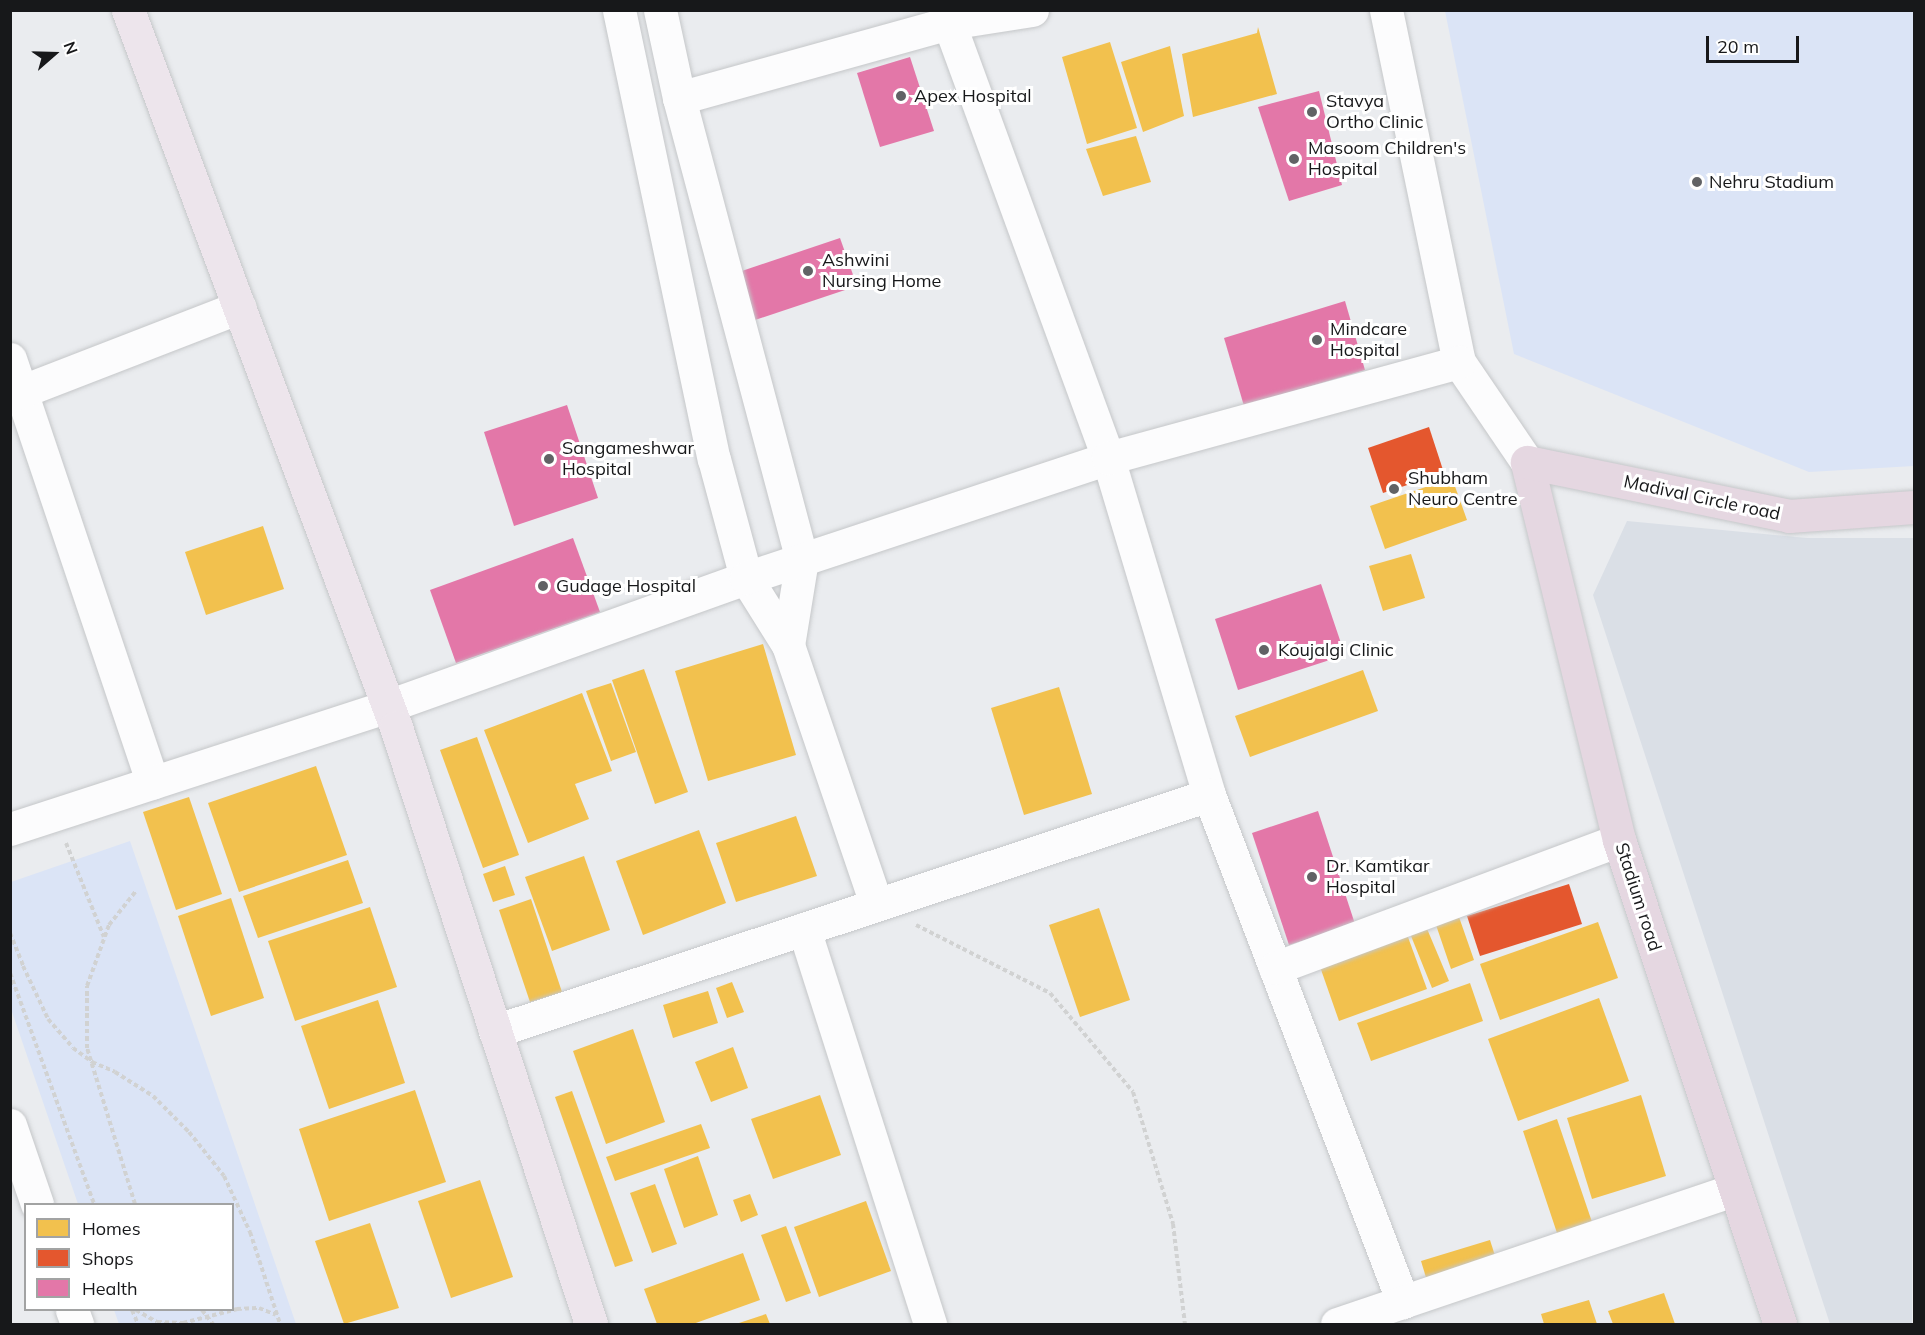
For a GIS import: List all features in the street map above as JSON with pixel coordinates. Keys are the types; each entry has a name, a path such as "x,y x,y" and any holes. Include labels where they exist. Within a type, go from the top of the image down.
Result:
{"highway":[{"name":"Madival Circle road","path":"1527,462 1789,516 1914,507"},
{"name":"Stadium road","path":"1527,462 1619,840 1780,1324"}],"main road":[{"path":"128,10 388,706 591,1324"}],"street":[{"path":"619,10 714,459 746,578 788,645 876,904"},
{"path":"660,10 679,98 802,559 788,645"},
{"path":"679,98 950,23 1032,10"},
{"path":"1386,10 1459,362 1527,462"},
{"path":"950,23 1108,458 1209,795 1403,1302"},
{"path":"16,395 239,307"},
{"path":"10,358 16,395 153,783"},
{"path":"10,829 388,706 746,578 1108,458 1459,362"},
{"path":"495,1031 1209,795"},
{"path":"1275,968 1619,840"},
{"path":"804,930 930,1324"},
{"path":"10,1125 37,1203"},
{"path":"1337,1324 1735,1189"}],"path":[{"path":"54,815 104,938"},
{"path":"135,1203 87,1048 87,986 109,925 136,891"},
{"path":"876,904 1050,993 1133,1092 1173,1224 1185,1324"},
{"path":"10,933 48,1019 73,1048 92,1062 115,1072 153,1096 189,1132 224,1176 250,1232 280,1324"},
{"path":"10,973 94,1203"},
{"path":"234,1310 259,1308 277,1315"},
{"path":"136,1311 157,1322 183,1323 229,1311"},
{"path":"203,1311 213,1324"}],"shaded area":[{"name":"Nehru Stadium","path":"1445,11 1914,11 1914,466 1809,472 1514,354"},
{"path":"1627,521 1807,538 1914,538 1912,1324 1830,1324 1593,595"},
{"path":"130,841 296,1324 119,1324 114,1311 234,1311 234,1203 78,1203 11,1009 11,882"}],"building: Homes":[{"path":"1258,27 1277,94 1193,117 1182,54 1257,33"},
{"path":"1110,42 1137,128 1087,144 1062,57"},
{"path":"1170,46 1184,116 1143,132 1121,62"},
{"path":"1136,136 1151,182 1103,196 1086,149"},
{"path":"1452,478 1467,520 1385,549 1370,506"},
{"path":"263,526 284,589 206,615 185,552"},
{"path":"1411,554 1425,598 1383,611 1369,566"},
{"path":"763,644 796,755 708,781 675,671"},
{"path":"644,669 688,792 655,804 612,680"},
{"path":"1363,670 1378,711 1250,757 1235,716"},
{"path":"611,683 636,752 611,761 586,691"},
{"path":"1059,687 1092,794 1024,815 991,708"},
{"path":"582,693 612,771 575,784 589,819 528,843 484,730"},
{"path":"477,737 519,855 483,868 440,750"},
{"path":"316,766 347,855 239,892 208,803"},
{"path":"189,797 222,894 176,910 143,812"},
{"path":"796,816 817,876 736,902 716,843"},
{"path":"699,830 726,903 643,935 616,861"},
{"path":"584,856 610,930 552,951 525,877"},
{"path":"348,860 363,903 258,938 243,896"},
{"path":"505,866 515,895 493,902 483,874"},
{"path":"231,898 264,998 211,1016 178,916"},
{"path":"531,899 562,992 530,1002 499,910"},
{"path":"370,907 397,987 295,1021 268,941"},
{"path":"1099,908 1130,1000 1080,1017 1049,925"},
{"path":"1459,917 1474,960 1451,969 1436,925"},
{"path":"1598,922 1618,978 1500,1020 1480,964"},
{"path":"1425,924 1449,981 1432,988 1409,931"},
{"path":"1405,929 1427,989 1339,1021 1318,961"},
{"path":"732,982 744,1012 727,1018 716,988"},
{"path":"1470,983 1483,1021 1371,1061 1357,1023"},
{"path":"708,991 718,1023 673,1038 663,1005"},
{"path":"1599,998 1629,1081 1518,1121 1488,1039"},
{"path":"378,1000 405,1083 329,1109 301,1026"},
{"path":"633,1029 665,1122 606,1144 573,1051"},
{"path":"733,1047 748,1088 711,1102 695,1062"},
{"path":"415,1090 446,1182 329,1221 299,1129"},
{"path":"572,1091 633,1261 615,1267 555,1097"},
{"path":"820,1095 841,1155 773,1179 751,1119"},
{"path":"1641,1095 1666,1176 1592,1199 1567,1118"},
{"path":"1557,1119 1592,1222 1557,1233 1523,1131"},
{"path":"701,1124 710,1148 615,1181 606,1157"},
{"path":"698,1156 718,1215 684,1228 664,1169"},
{"path":"480,1180 513,1277 451,1298 418,1201"},
{"path":"655,1184 677,1244 652,1253 630,1193"},
{"path":"750,1194 758,1215 741,1222 733,1200"},
{"path":"866,1201 891,1271 819,1297 794,1227"},
{"path":"370,1223 399,1308 344,1324 315,1241"},
{"path":"786,1226 811,1293 786,1302 761,1235"},
{"path":"1490,1240 1497,1262 1428,1284 1421,1261"},
{"path":"743,1253 760,1300 693,1324 657,1324 644,1289"},
{"path":"1664,1293 1675,1324 1613,1324 1608,1311"},
{"path":"1589,1300 1597,1324 1544,1324 1541,1314"},
{"path":"766,1314 770,1324 736,1324"}],"building: Shops":[{"path":"1429,427 1444,473 1383,493 1368,448"},
{"path":"1569,884 1582,924 1480,956 1467,916"}],"building: Health":[{"path":"910,57 934,131 880,147 857,73"},
{"path":"1319,91 1342,185 1289,201 1258,107"},
{"path":"840,238 857,286 746,323 730,275"},
{"path":"1345,301 1365,370 1244,406 1224,338"},
{"path":"567,405 598,498 514,526 484,432"},
{"path":"573,538 600,612 456,663 430,590"},
{"path":"1321,584 1345,655 1238,690 1215,619"},
{"path":"1318,811 1355,924 1289,945 1252,833"}],"place":[{"name":"Apex Hospital","path":"901,96"},
{"name":"Stavya Ortho Clinic","path":"1312,112"},
{"name":"Masoom Children's Hospital","path":"1294,159"},
{"name":"Nehru Stadium","path":"1697,182"},
{"name":"Ashwini Nursing Home","path":"808,271"},
{"name":"Mindcare Hospital","path":"1317,340"},
{"name":"Sangameshwar Hospital","path":"549,459"},
{"name":"Shubham Neuro Centre","path":"1394,489"},
{"name":"Gudage Hospital","path":"543,586"},
{"name":"Koujalgi Clinic","path":"1264,650"},
{"name":"Dr. Kamtikar Hospital","path":"1312,877"}]}
